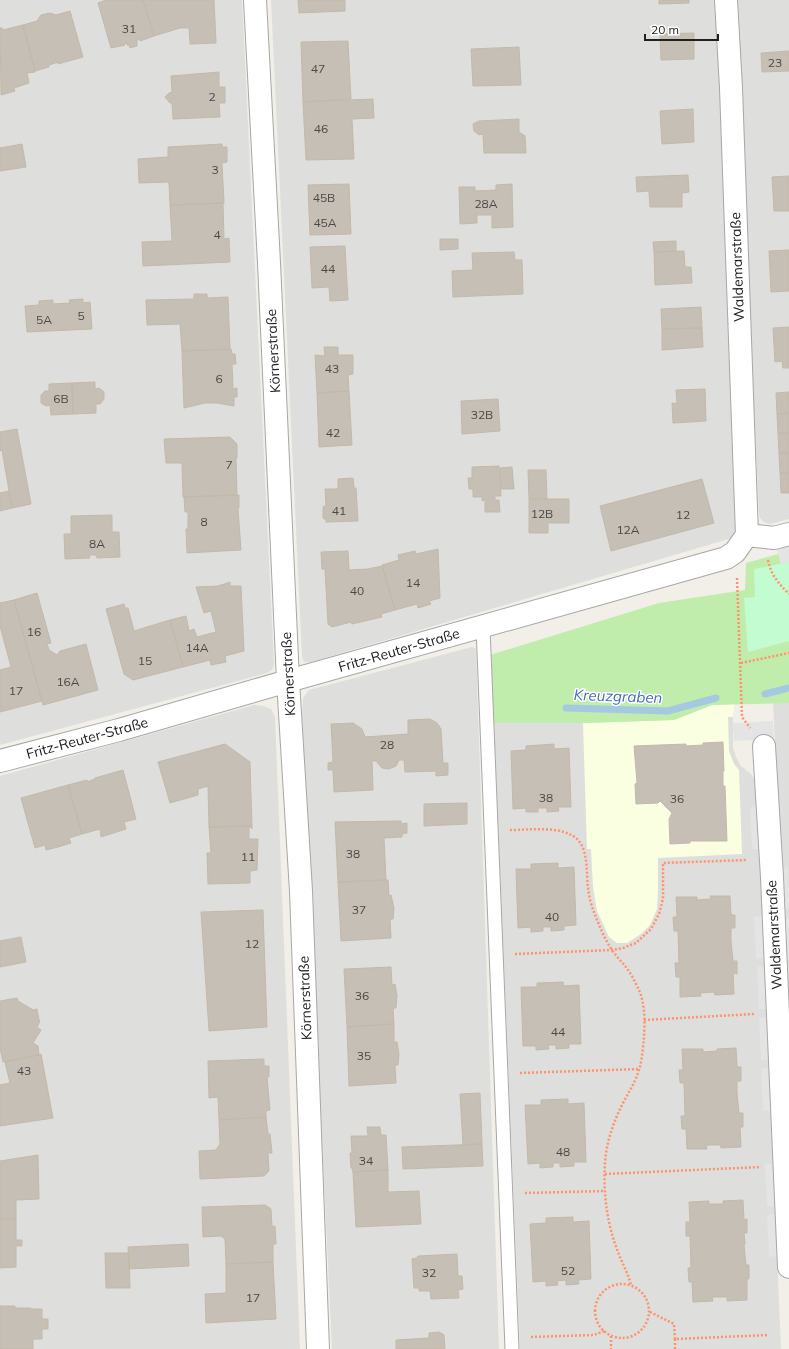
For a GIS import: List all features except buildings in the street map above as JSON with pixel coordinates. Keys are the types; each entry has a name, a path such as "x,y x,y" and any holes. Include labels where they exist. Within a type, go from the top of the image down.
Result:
{"street":[{"name":"Körnerstraße","path":"255,0 269,263 288,681 301,891 318,1349"},
{"name":"Waldemarstraße","path":"726,0 755,536"},
{"path":"755,536 774,538 789,534"},
{"name":"Fritz-Reuter-Straße","path":"0,761 119,730 726,558 755,536"},
{"name":"Waldemarstraße","path":"764,746 772,885 789,1267"}],"lane":[{"path":"483,627 512,1343"}],"path":[{"path":"755,536 770,569 779,584 789,594"},
{"path":"726,558 737,576 742,717 764,746"},
{"path":"741,663 789,653"},
{"path":"491,830 554,830 566,833 577,839 583,849 587,864 588,889 600,930 612,950 627,968 639,991 644,1020 644,1038 640,1069 634,1085 622,1105 607,1146 604,1191 609,1222 618,1252 628,1274 631,1285"},
{"path":"496,955 612,950 623,948 636,943 651,929 659,914 663,899 663,863 748,860"},
{"path":"644,1020 754,1014"},
{"path":"501,1074 640,1069"},
{"path":"605,1174 761,1167"},
{"path":"506,1194 604,1191"},
{"path":"622,1284 631,1285 639,1289 645,1296 649,1304 650,1312 644,1329 629,1338 620,1339 611,1336 598,1324 595,1315 595,1306 599,1297 605,1290 622,1284"},
{"path":"650,1312 674,1324 675,1349"},
{"path":"512,1343 594,1335 604,1331"},
{"path":"675,1339 769,1335"},
{"path":"611,1336 611,1349"}],"shaded area":[{"path":"0,0 242,0 274,664 272,670 267,673 0,745"},
{"path":"271,0 718,0 737,533 732,538 311,662 304,662 302,656"},
{"path":"734,0 789,0 789,519 770,524 764,522 760,518 759,512"},
{"path":"789,543 789,562 781,564 776,547"},
{"path":"472,647 476,649 499,1349 332,1349 302,720 303,698 309,690"},
{"path":"735,703 733,717 733,748 741,766 751,774 757,786 781,1349 520,1349 494,723 583,723"},
{"path":"735,703 733,717 728,717 729,751 734,764 739,770 742,854 658,858 657,909 650,925 641,934 627,943 617,943 609,937 597,911 593,887 591,849 587,849 583,723 674,720 712,705"},
{"path":"773,703 789,703 789,1016"},
{"path":"254,705 271,709 275,717 300,1349 0,1349 0,776"},
{"path":"773,721 774,739 734,741 733,723"},
{"path":"750,807 757,807 759,849 752,849"},
{"path":"788,867 789,910 782,910 780,868"},
{"path":"762,916 764,958 756,959 754,917"},
{"path":"789,918 789,960 784,960 782,919"},
{"path":"757,967 764,967 766,1009 759,1009"},
{"path":"759,1018 766,1018 768,1059 761,1060"},
{"path":"768,1068 770,1110 763,1111 761,1069"},
{"path":"765,1164 772,1164 774,1206 767,1206"},
{"path":"774,1214 777,1256 769,1257 767,1215"}],"green space":[{"path":"789,551 789,703 712,705 674,720 583,723 494,723 490,655 659,603 745,590 746,563"},
{"path":"789,562 789,641 748,652 744,598 755,597 754,569"}],"waterway":[{"name":"Kreuzgraben","path":"765,694 789,688"},
{"name":"Kreuzgraben","path":"566,708 668,711 716,698"}]}
